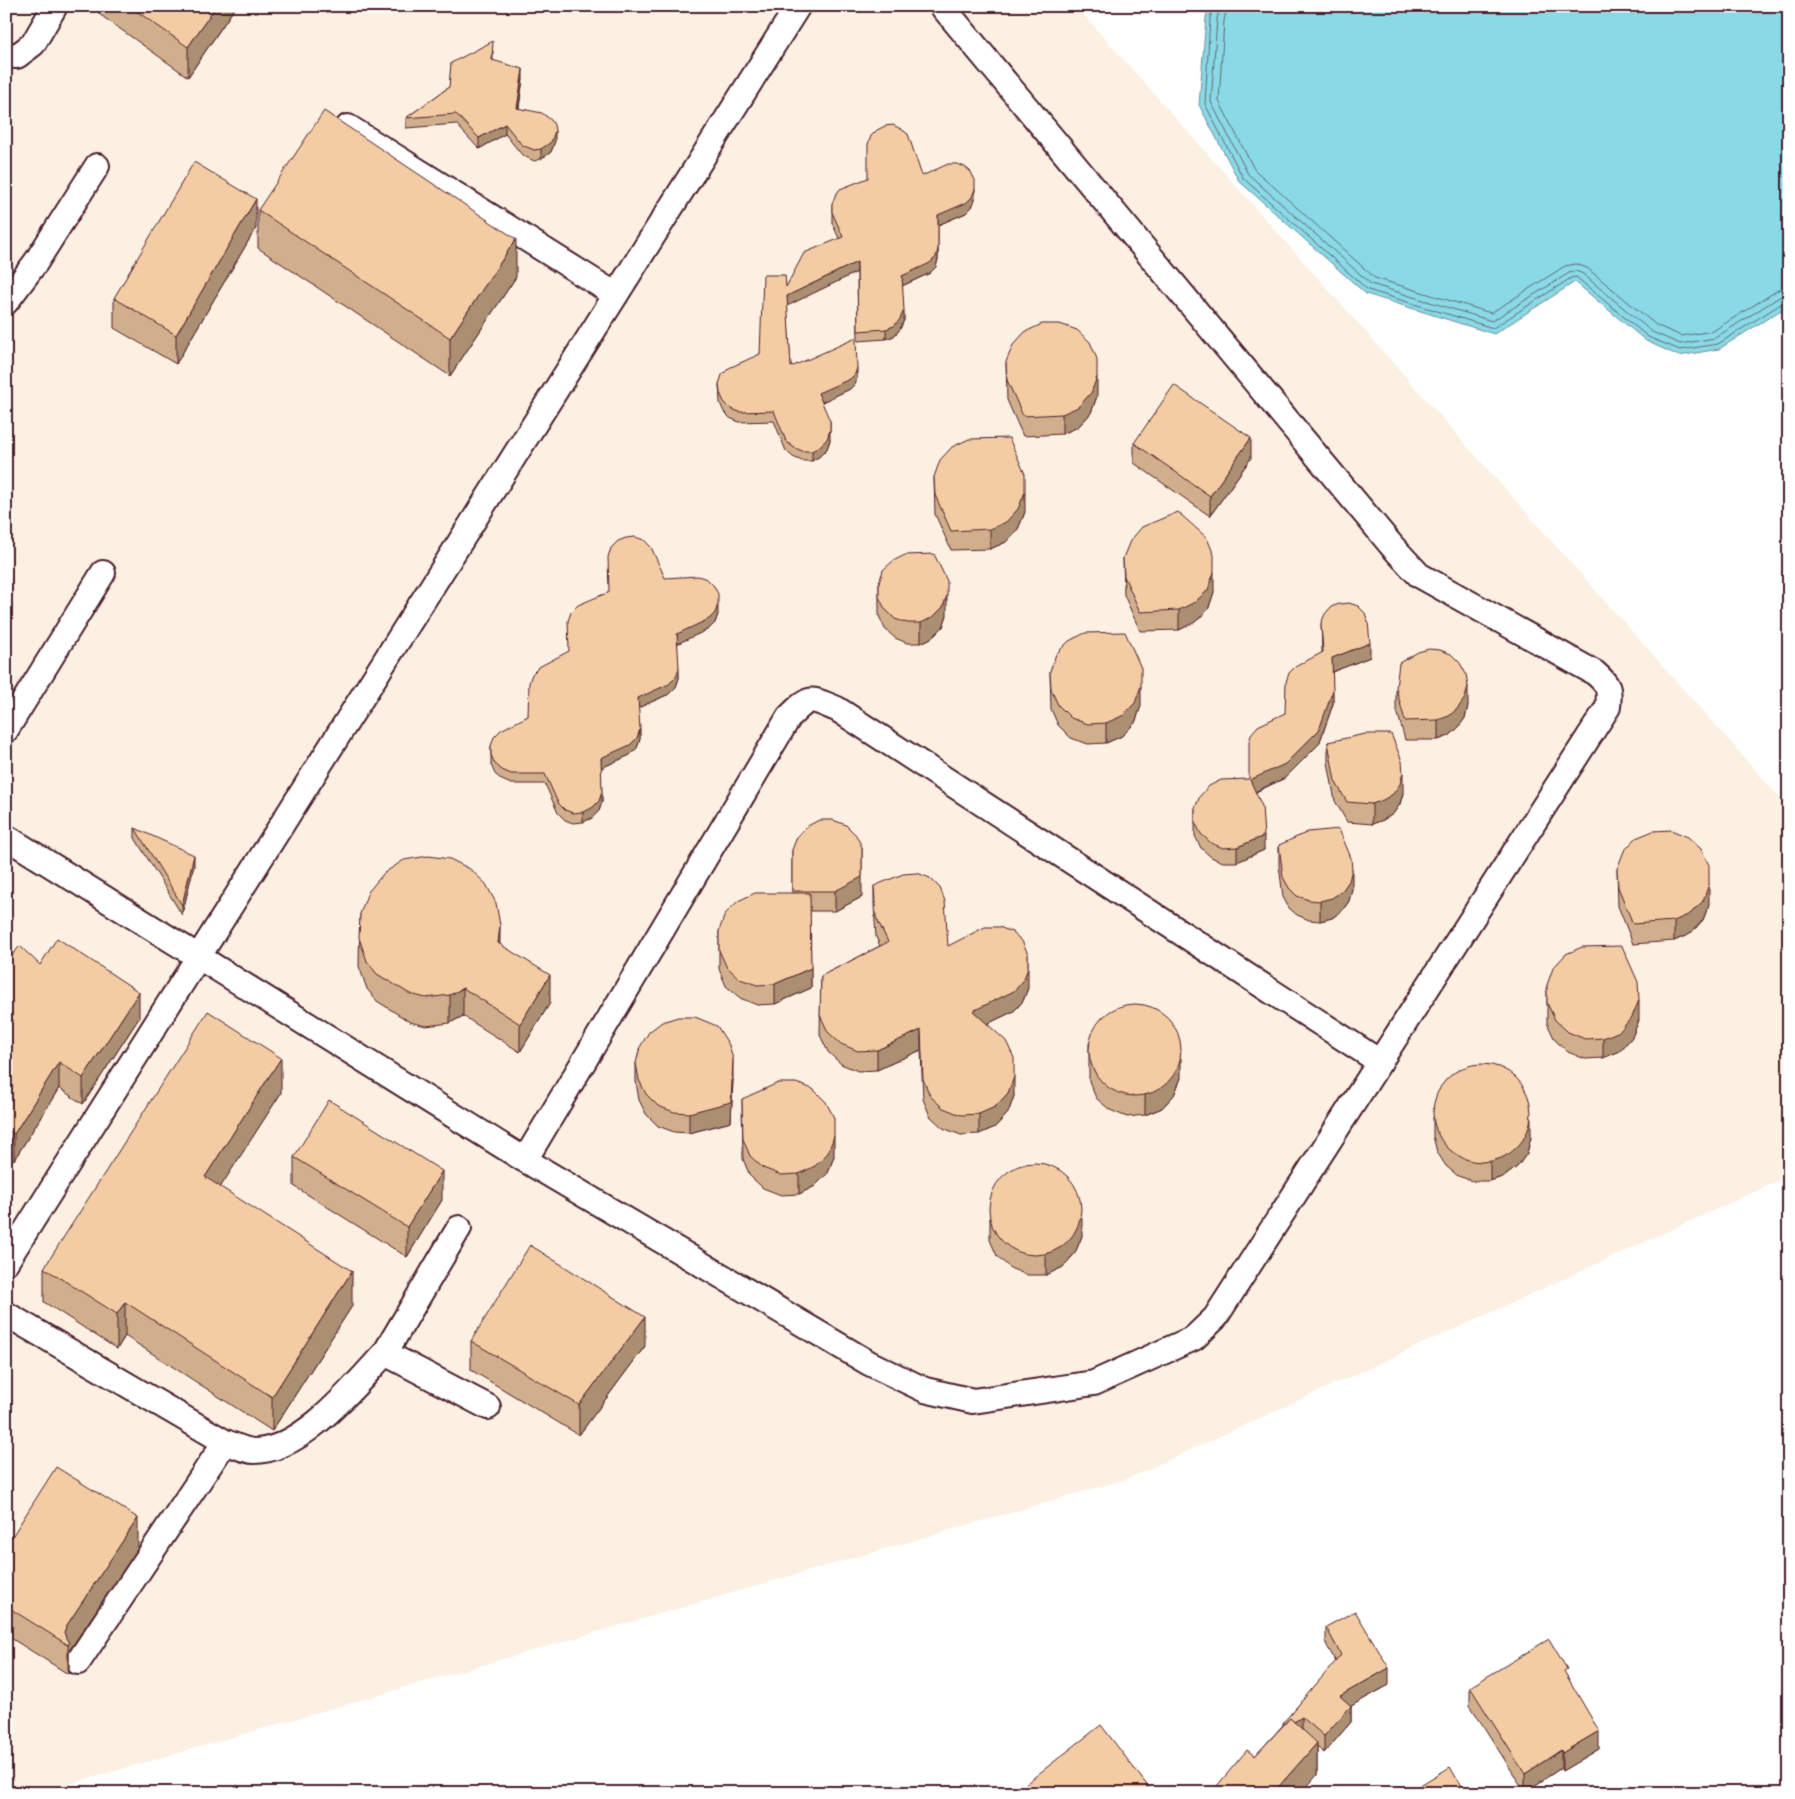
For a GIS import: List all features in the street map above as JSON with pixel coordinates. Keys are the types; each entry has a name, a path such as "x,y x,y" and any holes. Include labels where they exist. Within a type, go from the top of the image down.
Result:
{"lane":[{"path":"6,55 17,56 33,44 55,6"},
{"path":"6,1262 200,958 798,6"},
{"path":"6,837 524,1160 869,1363 925,1390 972,1401 1094,1383 1194,1338 1215,1318 1380,1062 1608,707 1610,691 1605,681 1595,673 1419,575 1392,546 942,6"},
{"path":"348,127 616,295"},
{"path":"6,302 36,262 97,166"},
{"path":"6,730 102,573"},
{"path":"524,1160 790,717 805,702 814,700 837,709 1380,1062"},
{"path":"6,1314 225,1442 254,1451 274,1447 306,1432 338,1403 385,1353 459,1228"},
{"path":"385,1353 488,1407"},
{"path":"78,1662 225,1442"}],"shaded area":[{"path":"6,6 1076,6 1789,808 1789,1176 1127,1479 39,1793 6,1793"}],"water":[{"path":"1209,6 1789,6 1789,305 1719,349 1679,356 1646,341 1575,282 1494,334 1366,294 1239,181 1199,105 1206,17"}],"building":[{"path":"129,6 216,6 188,47"},
{"path":"493,41 492,60 523,69 517,108 542,113 554,125 555,131 551,142 541,149 534,150 522,145 505,124 479,138 456,114 406,118 449,87 451,63"},
{"path":"324,111 516,239 450,338 258,210"},
{"path":"893,125 908,134 922,176 948,164 957,164 971,172 975,180 975,189 972,197 966,203 938,215 938,249 936,257 930,263 902,276 904,310 894,326 886,329 858,331 857,262 787,296 791,367 856,338 857,368 855,374 850,379 818,393 830,421 827,439 812,451 802,451 786,441 774,411 739,412 730,408 724,402 719,384 722,375 729,368 760,354 763,275 785,275 786,287 804,253 843,237 832,212 835,196 840,189 868,178 868,144 871,136 885,126"},
{"path":"194,162 256,199 176,335 114,298"},
{"path":"1042,324 1060,324 1077,330 1090,342 1097,359 1097,377 1091,393 1078,407 1062,414 1023,416 1007,380 1006,362 1013,345 1025,332"},
{"path":"1174,385 1251,438 1210,496 1134,443"},
{"path":"1009,438 1025,474 1025,492 1018,509 1006,522 990,529 951,531 935,495 934,477 940,460 952,447 969,439"},
{"path":"1178,512 1207,538 1214,555 1214,572 1208,590 1195,602 1179,610 1140,612 1124,576 1123,558 1130,541 1142,527"},
{"path":"635,537 644,540 651,547 665,578 698,576 707,579 714,586 718,594 718,604 715,613 709,619 677,634 679,668 676,677 669,684 638,698 640,729 637,738 630,745 601,758 602,792 599,801 592,808 583,812 573,813 565,810 558,803 545,774 511,774 502,770 495,764 491,755 491,746 494,737 501,730 528,716 529,683 532,674 539,667 569,651 568,621 571,612 578,605 609,592 608,557 611,548 618,541"},
{"path":"934,554 947,581 947,595 943,607 933,617 921,623 907,623 895,619 885,609 879,597 879,583 883,570 893,561 905,555"},
{"path":"1349,603 1358,606 1365,613 1370,643 1332,658 1333,690 1319,730 1285,764 1250,780 1262,806 1264,836 1237,847 1223,848 1211,843 1201,834 1195,822 1195,808 1200,796 1209,786 1221,780 1249,779 1249,741 1252,733 1258,726 1285,713 1286,682 1289,673 1295,667 1323,652 1321,623 1325,614 1331,607"},
{"path":"1125,632 1141,668 1141,686 1135,703 1122,716 1106,723 1088,724 1071,718 1058,705 1051,689 1050,671 1056,654 1069,641 1085,633"},
{"path":"1429,649 1451,654 1460,663 1466,674 1468,686 1465,698 1449,716 1438,720 1405,721 1396,688 1399,663 1418,652"},
{"path":"1365,734 1391,734 1402,761 1403,773 1400,784 1393,794 1372,804 1347,802 1335,781 1328,742"},
{"path":"819,820 833,820 846,825 856,835 862,847 862,877 835,891 792,891 792,850 797,837 806,827"},
{"path":"135,828 194,855 182,905"},
{"path":"1339,829 1351,858 1352,869 1349,881 1342,891 1332,898 1320,901 1297,896 1289,888 1283,877 1279,845 1308,832"},
{"path":"1671,830 1688,837 1701,849 1709,865 1709,884 1703,901 1690,914 1674,921 1633,924 1618,887 1617,869 1624,851 1636,838 1653,831"},
{"path":"428,856 450,859 470,869 486,884 496,903 500,925 498,943 550,975 520,1024 463,988 450,995 426,998 410,994 377,974 367,961 359,938 360,914 368,892 384,873 404,860"},
{"path":"917,873 930,878 940,888 945,901 948,946 985,927 999,927 1012,932 1022,941 1028,954 1028,968 1023,981 1014,991 973,1011 1006,1041 1014,1058 1014,1077 1008,1093 995,1107 979,1114 961,1115 943,1108 930,1096 923,1079 921,1030 877,1050 858,1051 841,1044 828,1032 820,1015 821,976 888,942 876,917 874,886 903,874"},
{"path":"755,893 810,893 811,968 775,984 757,985 740,979 726,966 719,950 719,931 725,914 738,901"},
{"path":"57,938 139,992 83,1078 59,1062 14,1134 10,1131 6,1138 6,962 20,946 40,965"},
{"path":"1622,946 1638,982 1639,1000 1632,1017 1620,1031 1603,1038 1585,1039 1568,1032 1555,1020 1547,1003 1547,985 1553,968 1566,954 1582,947"},
{"path":"1135,1004 1153,1007 1168,1017 1178,1032 1181,1050 1178,1068 1168,1083 1153,1093 1135,1096 1117,1093 1102,1083 1092,1068 1089,1050 1092,1032 1102,1017 1117,1007"},
{"path":"208,1011 281,1058 205,1177 352,1271 272,1397 125,1302 117,1314 44,1268"},
{"path":"678,1017 695,1017 717,1026 729,1045 733,1059 731,1102 689,1113 674,1112 658,1106 646,1094 639,1080 636,1063 640,1047 649,1032 662,1022"},
{"path":"1482,1064 1492,1065 1509,1072 1523,1086 1530,1103 1530,1123 1523,1140 1509,1154 1492,1161 1482,1162 1472,1161 1455,1154 1441,1140 1434,1123 1433,1113 1434,1103 1441,1086 1455,1072 1472,1065"},
{"path":"778,1083 796,1083 813,1089 826,1102 834,1118 834,1136 828,1153 815,1166 799,1174 781,1175 763,1168 750,1156 743,1139 742,1099"},
{"path":"329,1100 442,1171 407,1227 294,1157"},
{"path":"1035,1163 1053,1166 1068,1176 1078,1191 1081,1209 1078,1227 1068,1242 1053,1252 1035,1255 1017,1252 1002,1242 992,1227 989,1209 992,1191 1002,1176 1017,1166"},
{"path":"530,1245 645,1317 579,1405 471,1341"},
{"path":"56,1467 138,1518 67,1625 64,1632 69,1643 68,1645 6,1606 6,1546"},
{"path":"1355,1611 1389,1668 1340,1696 1351,1706 1324,1736 1302,1717 1294,1722 1290,1718 1284,1724 1341,1655 1326,1627"},
{"path":"1549,1639 1567,1669 1564,1671 1599,1731 1562,1753 1561,1750 1525,1774 1470,1687"},
{"path":"1290,1718 1317,1743 1273,1793 1211,1793 1247,1750 1255,1756"},
{"path":"1101,1725 1153,1793 1014,1793"},
{"path":"1450,1767 1465,1793 1407,1793"}]}
